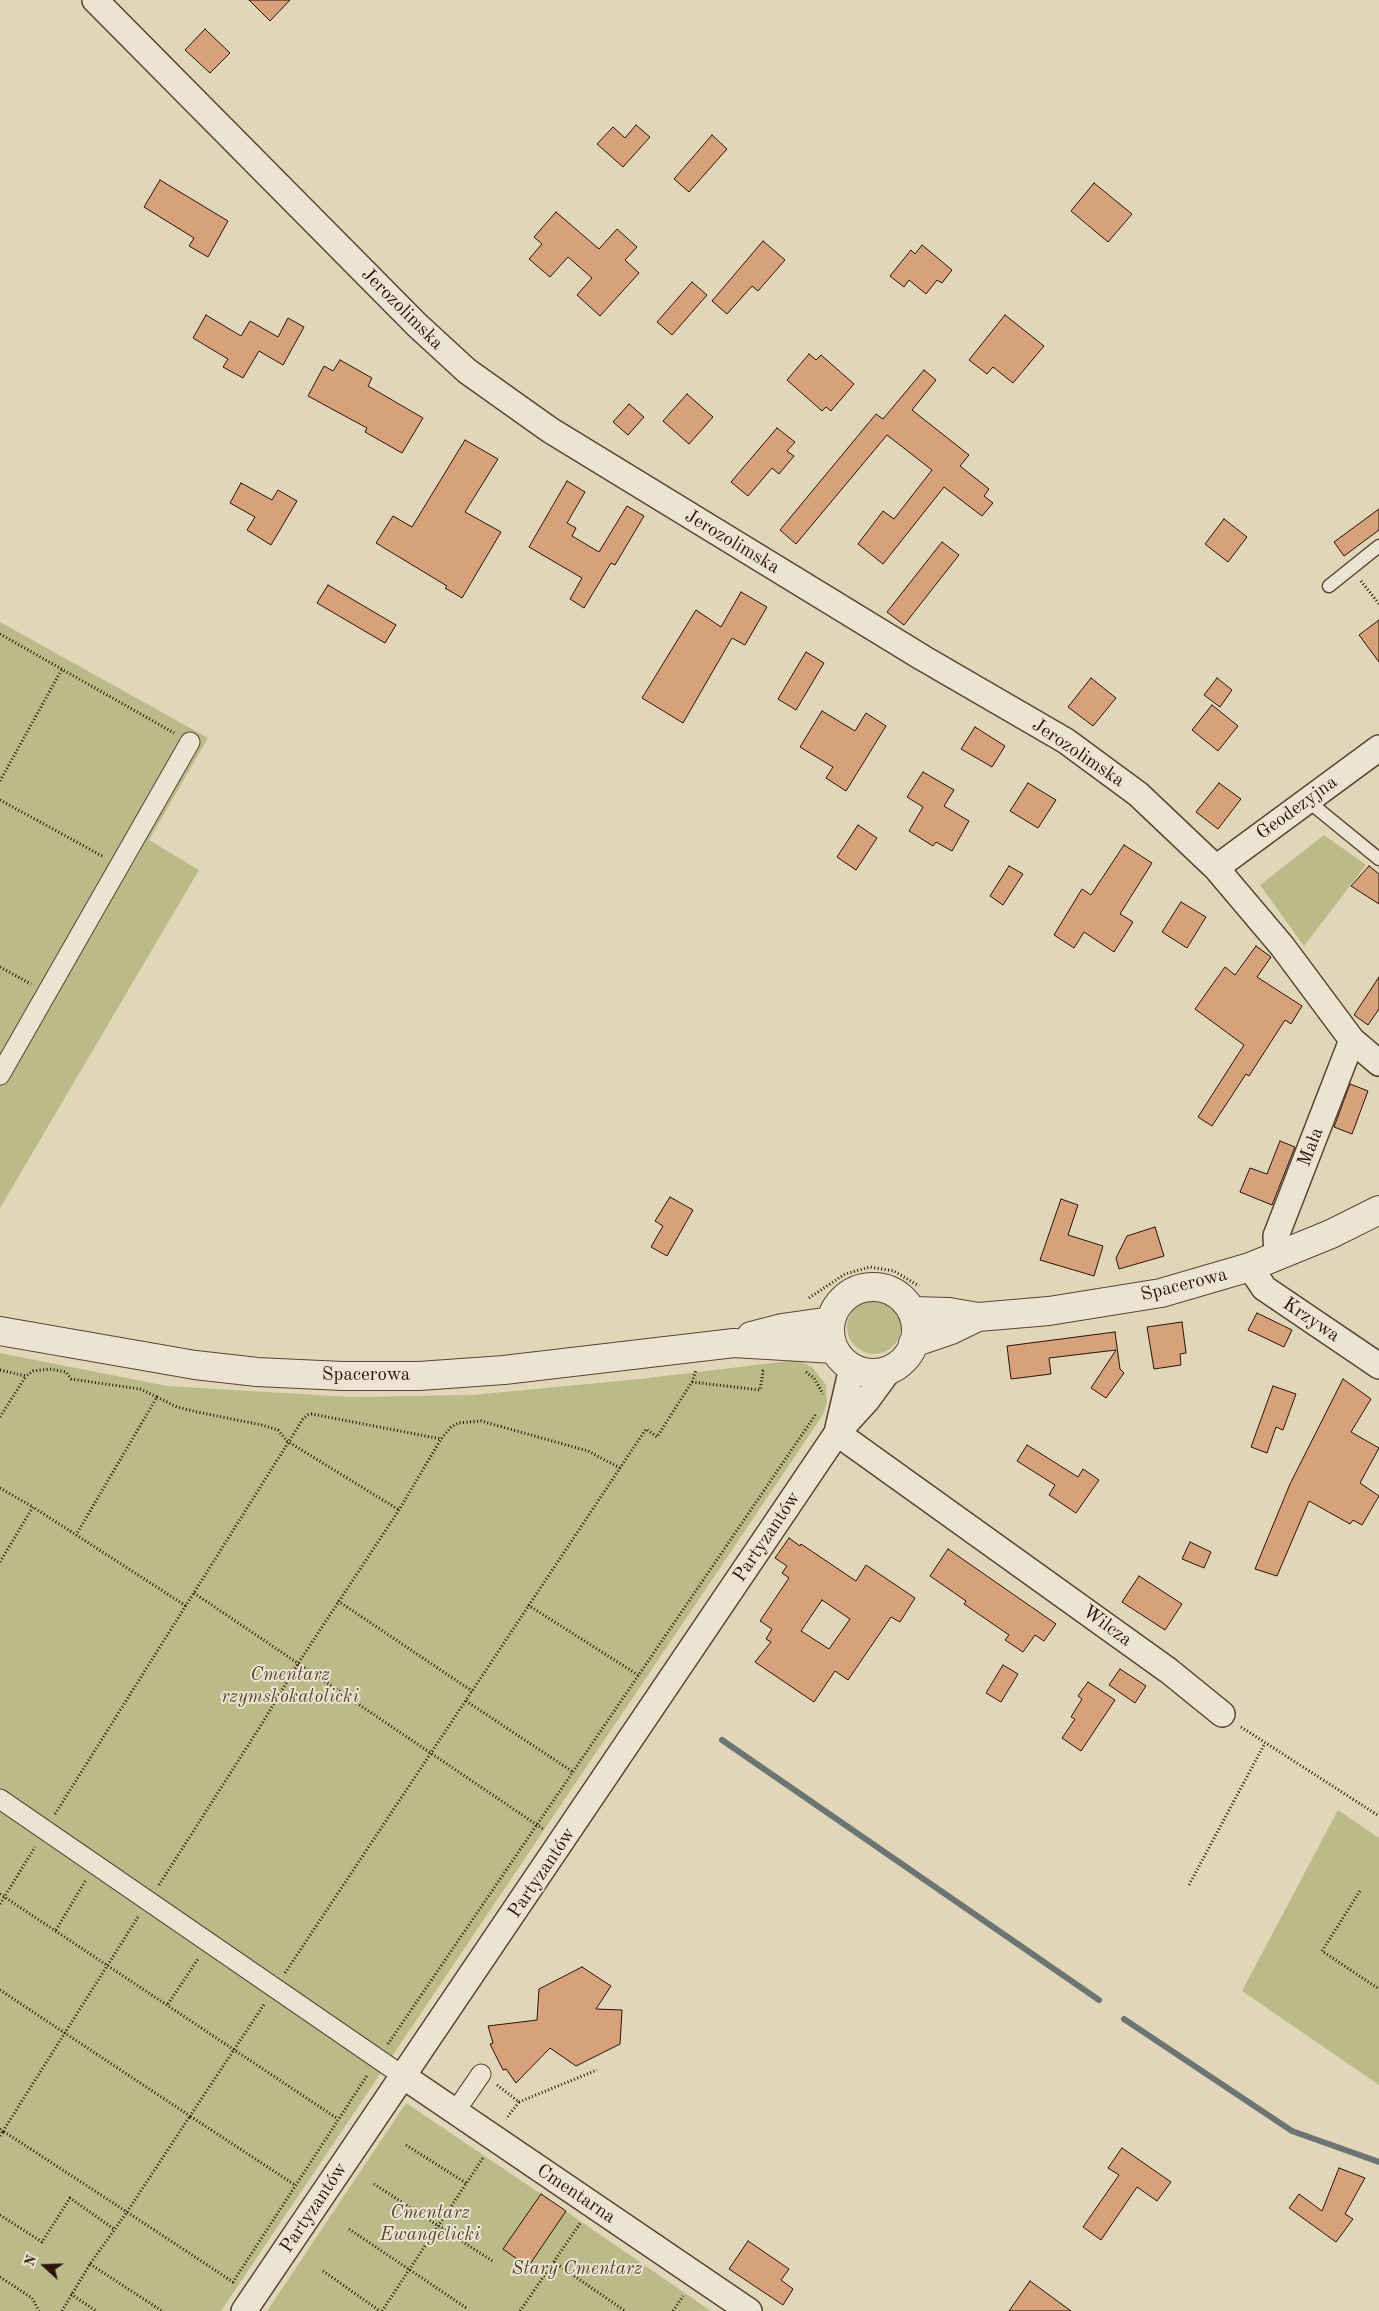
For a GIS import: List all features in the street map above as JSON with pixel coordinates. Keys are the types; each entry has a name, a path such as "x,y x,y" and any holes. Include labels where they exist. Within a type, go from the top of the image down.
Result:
{"street":[{"name":"Jerozolimska","path":"95,0 417,325 466,371 583,451 923,658 1066,741 1138,794 1216,868 1282,946 1352,1040 1379,1063"},
{"path":"0,1075 190,742"},
{"name":"Geodezyjna","path":"1216,868 1379,748"},
{"name":"Mała","path":"1277,1256 1278,1233 1352,1040"},
{"name":"Spacerowa","path":"917,1300 949,1312 978,1317 1049,1311 1161,1293 1250,1267 1331,1234 1379,1210"},
{"name":"Krzywa","path":"1250,1267 1264,1288 1379,1366"},
{"path":"881,1287 894,1292 904,1300 917,1300 914,1343 900,1363 889,1370 870,1373 843,1358 830,1330 835,1308 844,1298 855,1290 881,1287"},
{"name":"Spacerowa","path":"914,1343 951,1330 978,1317"},
{"name":"Spacerowa","path":"734,1343 753,1335 782,1328 831,1321"},
{"name":"Spacerowa","path":"0,1331 69,1344 240,1370 359,1376 419,1376 504,1370 734,1343 843,1358"},
{"name":"Partyzantów","path":"837,1433 843,1358"},
{"name":"Partyzantów","path":"244,2311 837,1433 867,1400 889,1370"},
{"name":"Wilcza","path":"837,1433 1169,1671 1222,1714"},
{"path":"0,1799 403,2076"},
{"name":"Cmentarna","path":"403,2076 749,2311"},
{"path":"455,2112 486,2077"}],"lane":[{"path":"1329,586 1379,546"},
{"path":"1308,801 1379,859"}],"path":[{"path":"1350,569 1379,604"},
{"path":"0,634 190,742"},
{"path":"0,781 62,669"},
{"path":"0,800 119,866"},
{"path":"0,967 47,993"},
{"path":"805,1301 845,1274 870,1267 894,1271 917,1300"},
{"path":"0,1417 26,1376 33,1371 50,1369 66,1372 71,1379 140,1389 177,1407 278,1430 287,1441 399,1510"},
{"path":"692,1382 760,1390 763,1371 772,1369"},
{"path":"801,1369 814,1378 819,1385 823,1394 822,1403"},
{"path":"0,1370 26,1376"},
{"path":"62,2311 90,2264 127,2212 646,1429 657,1436 696,1373"},
{"path":"76,1535 157,1397"},
{"path":"2,2130 234,2282 378,2058 818,1410"},
{"path":"0,1904 303,1418 308,1414 312,1414 441,1439"},
{"path":"0,2136 2,2130 263,1722 299,1662 399,1510 441,1439 458,1423 481,1421 588,1451 620,1468"},
{"path":"0,1488 33,1507 186,1606"},
{"path":"0,1562 33,1507"},
{"path":"194,1593 299,1662 537,1825"},
{"path":"338,1601 472,1691"},
{"path":"528,1605 638,1675"},
{"path":"466,1701 573,1772"},
{"path":"1222,1714 1379,1816"},
{"path":"1190,1885 1265,1743"},
{"path":"56,1930 96,1864"},
{"path":"1360,1891 1322,1951 1379,1990"},
{"path":"0,1894 338,2118"},
{"path":"168,2004 209,1942"},
{"path":"0,1990 295,2185"},
{"path":"502,2126 519,2102 597,2070"},
{"path":"486,2077 519,2102"},
{"path":"406,2145 466,2183"},
{"path":"323,2271 381,2311 488,2151"},
{"path":"374,2184 494,2262"},
{"path":"0,2215 42,2242 70,2198 114,2229"},
{"path":"520,2311 584,2218"},
{"path":"349,2229 468,2309"},
{"path":"554,2262 625,2311"},
{"path":"90,2264 162,2311"},
{"path":"0,2277 32,2298 39,2311"},
{"path":"71,2294 96,2311"},
{"path":"673,2311 683,2296"}],"green space":[{"path":"0,622 208,738 149,840 199,870 0,1208"},
{"path":"1324,835 1366,865 1304,946 1260,885"},
{"path":"874,1300 884,1302 893,1308 899,1317 901,1327 899,1337 893,1346 884,1352 874,1354 864,1352 855,1346 849,1337 847,1327 849,1317 855,1308 864,1302"},
{"name":"Cmentarz rzymskokatolicki","path":"0,1353 167,1386 351,1397 472,1395 640,1379 797,1360 812,1367 826,1385 827,1402 824,1413 221,2311 0,2311"},
{"path":"1338,1810 1379,1838 1379,2085 1242,1991"},
{"name":"Cmentarz Ewangelicki","path":"406,2103 541,2194 711,2311 267,2311"}],"building":[{"path":"249,0 290,0 270,21"},
{"path":"205,29 230,53 210,73 185,50"},
{"path":"636,125 650,137 623,167 597,144 613,127 625,138"},
{"path":"712,135 727,149 689,192 674,179"},
{"path":"160,180 228,221 208,257 189,246 194,238 144,207"},
{"path":"1094,183 1132,214 1108,242 1071,211"},
{"path":"556,212 599,249 617,229 637,247 625,260 639,273 600,316 577,295 592,278 568,257 550,277 529,259 542,244 534,237"},
{"path":"763,241 785,260 758,291 752,286 727,314 712,301"},
{"path":"922,245 952,270 942,283 937,280 926,294 909,280 904,287 890,276 911,250 915,254"},
{"path":"692,282 707,295 672,335 657,322"},
{"path":"206,315 241,336 250,321 278,337 288,318 304,327 283,365 259,351 243,378 223,367 228,359 193,338"},
{"path":"1005,315 1044,346 1013,383 993,367 987,374 969,360"},
{"path":"809,354 816,360 821,355 854,384 831,411 826,407 822,411 787,380"},
{"path":"340,360 372,378 368,386 423,418 402,453 365,432 367,428 308,396 324,366 333,371"},
{"path":"924,370 936,380 912,410 969,455 960,466 989,489 984,496 993,503 982,516 944,487 883,564 858,544 883,511 894,519 932,470 887,435 796,544 780,530 876,414 883,419"},
{"path":"687,394 713,417 689,444 663,421"},
{"path":"629,404 644,417 628,435 613,422"},
{"path":"777,428 795,442 787,451 794,456 779,474 772,468 748,496 731,482"},
{"path":"465,440 498,459 465,512 501,532 462,598 445,588 447,586 376,543 393,516 412,527"},
{"path":"567,481 585,492 567,523 576,528 572,536 599,552 627,506 644,516 615,565 611,563 584,608 570,599 582,578 529,547"},
{"path":"241,483 272,500 278,490 297,501 271,545 247,530 255,517 230,503"},
{"path":"1379,509 1379,530 1344,556 1334,542"},
{"path":"1224,519 1247,537 1228,562 1205,544"},
{"path":"942,542 959,555 904,625 887,612"},
{"path":"328,585 396,625 385,643 317,603"},
{"path":"741,592 767,607 745,645 732,638 683,723 642,698 696,610 721,627"},
{"path":"1379,620 1379,662 1359,635"},
{"path":"806,652 824,663 796,710 778,699"},
{"path":"1091,678 1116,698 1093,726 1068,707"},
{"path":"1217,678 1232,690 1220,707 1204,695"},
{"path":"1212,705 1238,726 1218,751 1192,730"},
{"path":"822,711 855,731 866,713 886,726 846,791 826,778 833,767 800,747"},
{"path":"975,727 1005,746 992,767 961,749"},
{"path":"923,772 954,790 944,806 969,821 952,851 936,842 933,846 909,831 923,807 907,797"},
{"path":"1028,783 1056,800 1038,828 1010,811"},
{"path":"1219,783 1241,799 1218,829 1196,812"},
{"path":"858,825 877,838 856,870 837,857"},
{"path":"1124,845 1152,863 1120,914 1133,922 1114,952 1084,932 1074,948 1054,935 1082,889 1091,895"},
{"path":"1009,866 1023,874 1003,905 990,896"},
{"path":"1369,866 1379,874 1379,904 1351,886"},
{"path":"1181,902 1206,917 1187,948 1162,932"},
{"path":"1256,946 1271,957 1257,977 1302,1006 1291,1024 1285,1020 1249,1076 1246,1074 1212,1126 1198,1117 1244,1045 1195,1009 1225,967 1235,975"},
{"path":"1379,977 1379,1009 1368,1025 1354,1015"},
{"path":"1350,1084 1368,1091 1352,1134 1334,1127"},
{"path":"1280,1141 1295,1147 1272,1205 1240,1192 1250,1168 1267,1174"},
{"path":"670,1197 693,1210 667,1256 651,1247 663,1226 655,1221"},
{"path":"1061,1199 1078,1205 1068,1235 1103,1246 1094,1276 1040,1260"},
{"path":"1155,1227 1164,1256 1119,1269 1116,1258 1127,1236"},
{"path":"1257,1313 1292,1330 1284,1347 1248,1330"},
{"path":"1182,1322 1186,1353 1180,1354 1181,1365 1154,1369 1147,1327"},
{"path":"1115,1332 1120,1369 1124,1373 1106,1398 1091,1388 1116,1350 1049,1358 1051,1374 1011,1379 1007,1346"},
{"path":"1343,1379 1371,1399 1351,1432 1379,1448 1360,1483 1379,1496 1362,1525 1353,1520 1350,1524 1309,1501 1277,1576 1255,1569 1290,1484"},
{"path":"1273,1386 1296,1394 1283,1430 1276,1427 1267,1453 1251,1447"},
{"path":"1027,1445 1078,1477 1083,1469 1099,1480 1076,1513 1049,1495 1055,1485 1017,1461"},
{"path":"789,1538 856,1581 866,1565 915,1598 900,1622 891,1617 848,1680 835,1671 814,1702 755,1662 771,1642 766,1639 772,1629 760,1621 789,1578 782,1573 787,1566 775,1558","holes":["822,1600 850,1619 829,1649 801,1631"]},
{"path":"1190,1542 1211,1552 1204,1568 1182,1559"},
{"path":"948,1549 1056,1624 1044,1641 1035,1635 1023,1652 1005,1640 1009,1635 964,1604 966,1601 930,1576"},
{"path":"1139,1576 1182,1604 1165,1630 1122,1602"},
{"path":"1003,1665 1018,1674 1001,1702 986,1693"},
{"path":"1120,1669 1146,1686 1135,1703 1109,1685"},
{"path":"1088,1682 1115,1700 1081,1751 1062,1738 1075,1719 1071,1717 1082,1699 1078,1696"},
{"path":"582,1967 611,1986 596,2009 622,2010 620,2044 576,2066 550,2048 516,2083 506,2069 503,2070 490,2044 493,2043 488,2026 537,2020 539,1989"},
{"path":"1122,2148 1171,2182 1157,2201 1137,2187 1101,2240 1083,2227 1119,2175 1108,2168"},
{"path":"1339,2168 1365,2178 1345,2214 1353,2219 1336,2242 1289,2208 1299,2194 1322,2211"},
{"path":"541,2194 566,2211 528,2267 503,2249"},
{"path":"748,2241 789,2269 781,2280 793,2289 783,2305 729,2269"},
{"path":"1030,2281 1071,2311 1009,2311"}],"waterway":[{"path":"722,1740 1099,2000"},
{"path":"1124,2019 1292,2131 1379,2162"}],"park label":[{"name":"Stary Cmentarz","path":"577,2269"}]}
